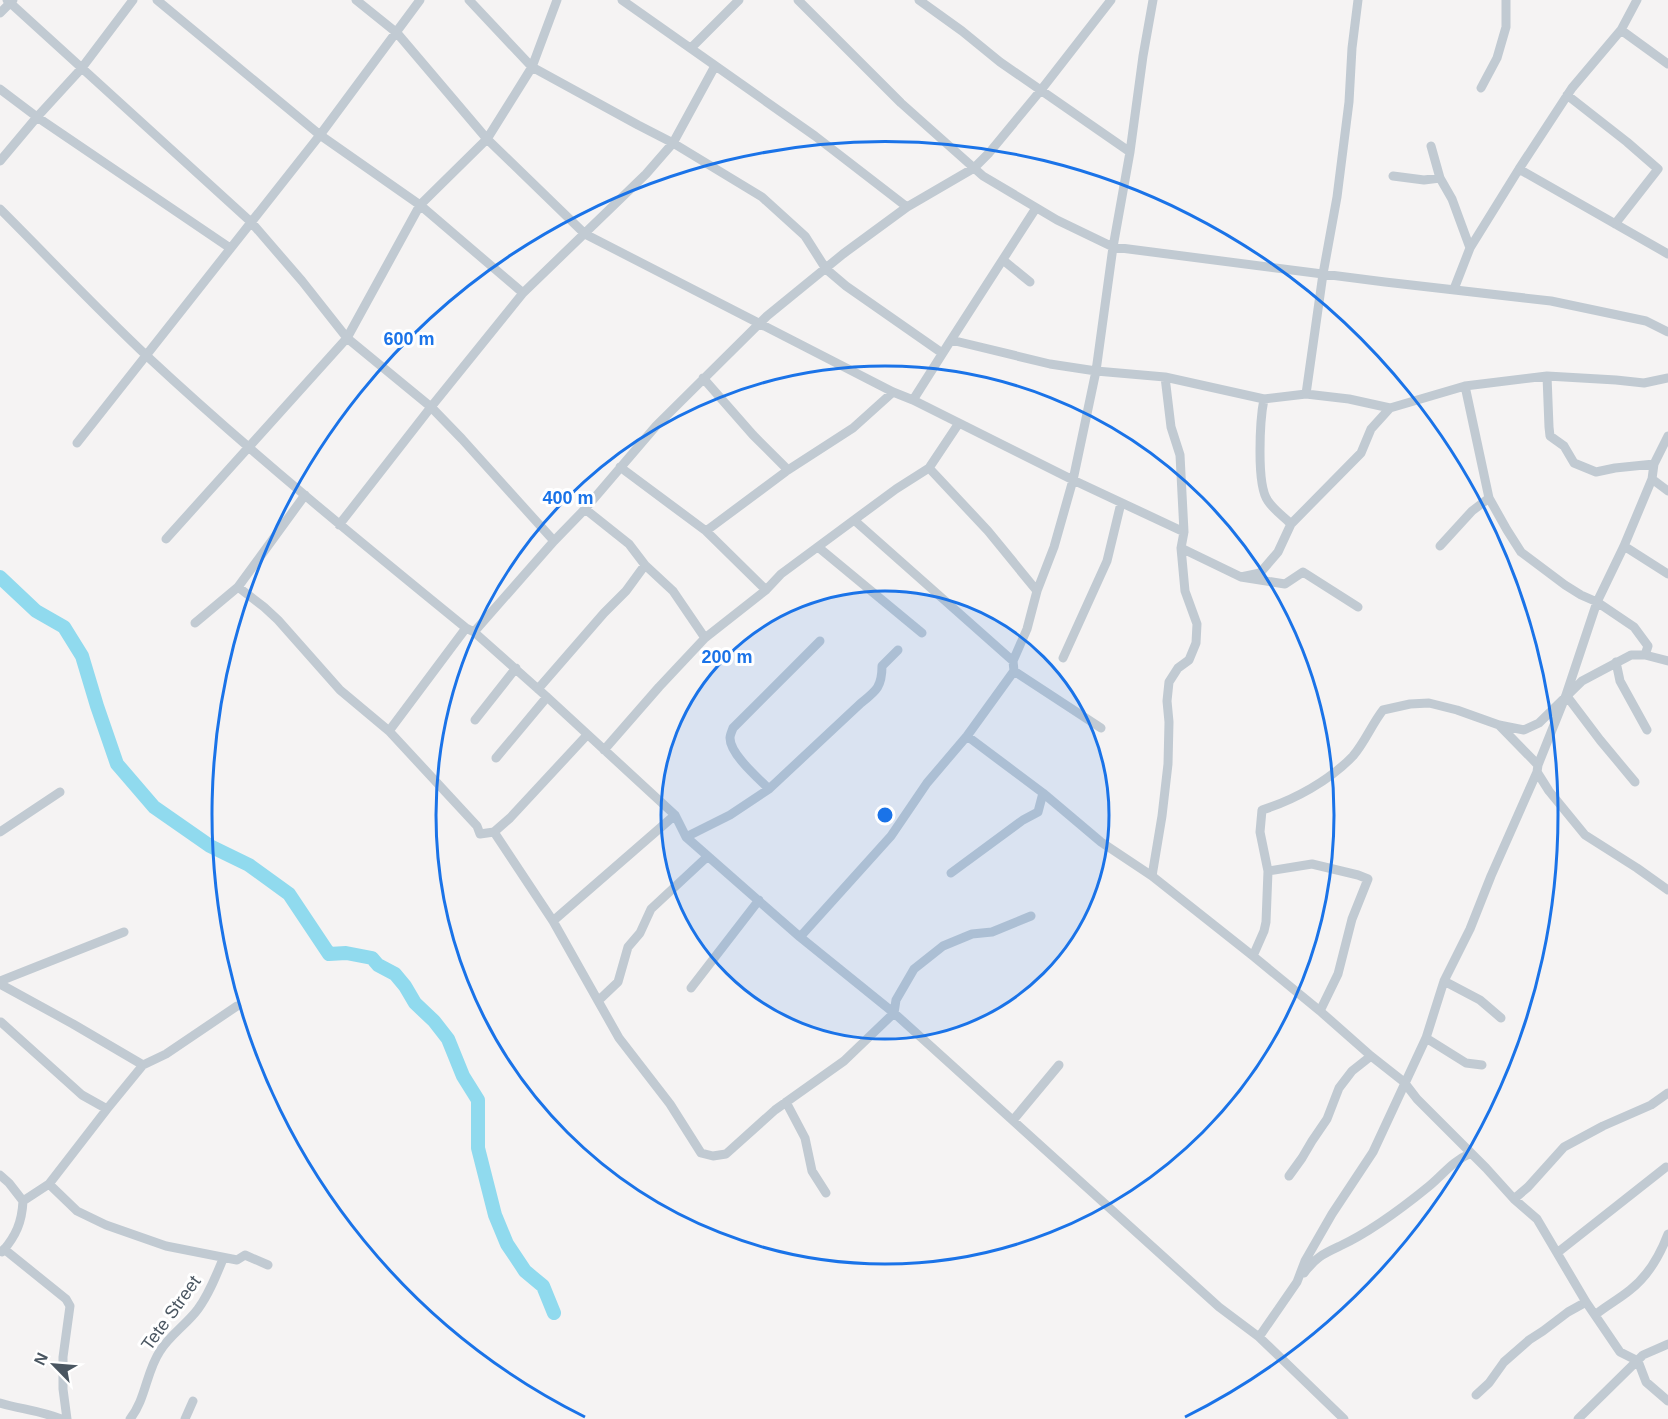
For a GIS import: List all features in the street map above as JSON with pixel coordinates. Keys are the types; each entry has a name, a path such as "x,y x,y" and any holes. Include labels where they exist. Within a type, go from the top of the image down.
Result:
{"street":[{"path":"0,161 81,69 134,0"},
{"path":"157,0 320,135 420,205 523,293"},
{"path":"356,0 397,33 487,139 585,234 893,392 1184,532"},
{"path":"77,443 320,135 420,0"},
{"path":"469,0 532,67 673,143 762,197 806,236 826,269 846,286 942,353"},
{"path":"166,539 347,338 420,205 487,139 532,67 557,0"},
{"path":"622,0 815,136 907,207"},
{"path":"690,48 739,0"},
{"path":"798,0 901,103 983,176 1036,208 1113,247 1551,301 1646,321 1668,332"},
{"path":"919,0 1000,62 1130,152"},
{"path":"389,731 470,630 585,509 656,426 703,378 758,324 843,254 907,207 974,168 1041,90 1111,0"},
{"path":"800,937 891,836 927,783 967,736 1014,666 1037,591 1054,547 1073,480 1095,371 1153,0"},
{"path":"1306,394 1323,274 1337,197 1349,102 1358,0"},
{"path":"1481,88 1497,58 1506,27 1506,0"},
{"path":"1454,290 1470,248 1567,95 1621,30 1637,0"},
{"path":"0,13 10,1 81,69 251,222 347,338 430,407 554,541"},
{"path":"1621,30 1668,64"},
{"path":"339,525 430,407 523,293 646,174 673,143 715,66"},
{"path":"0,89 37,117 230,248"},
{"path":"1567,95 1627,141 1658,169 1615,224"},
{"path":"1431,146 1440,178 1452,199 1470,248"},
{"path":"1520,169 1668,254"},
{"path":"1393,176 1424,180 1440,178"},
{"path":"913,400 1036,208"},
{"path":"0,209 147,356 248,447 339,525 516,668 675,815 686,837 800,937 894,1012 1219,1307 1259,1337 1344,1419"},
{"path":"1003,260 1030,282"},
{"path":"951,340 1050,364 1095,371 1165,377 1264,399 1306,394 1349,399 1390,408 1465,386 1547,376 1644,383 1668,378"},
{"path":"1547,376 1550,436 1564,446 1574,462 1596,472 1654,464"},
{"path":"1152,876 1168,764 1169,682 1178,668 1189,660 1196,643 1197,624 1185,591 1181,548 1184,532 1180,455 1171,427 1165,377"},
{"path":"703,378 753,435 788,470"},
{"path":"1465,386 1489,498 1521,552 1565,585 1597,602 1634,627 1648,646 1645,656"},
{"path":"706,531 788,470 853,428 893,392"},
{"path":"1264,399 1260,447 1263,487 1266,500 1291,524"},
{"path":"1241,577 1260,573 1278,552 1291,524 1360,453 1371,429 1390,408"},
{"path":"604,750 705,638 766,590 781,574 896,489 929,468 959,423"},
{"path":"1297,1282 1305,1261 1332,1214 1373,1152 1426,1038 1444,981 1470,929 1537,769 1566,695 1597,602 1624,546 1652,479 1654,464 1668,436"},
{"path":"620,467 706,531 766,590"},
{"path":"929,468 988,531 1037,591"},
{"path":"1652,479 1668,491"},
{"path":"195,623 238,587 305,495"},
{"path":"1440,546 1472,511 1489,498"},
{"path":"1063,658 1107,561 1121,503"},
{"path":"585,509 630,544 645,565 674,591 705,638"},
{"path":"854,520 1014,666 1101,728"},
{"path":"1624,546 1668,574"},
{"path":"818,547 922,633"},
{"path":"1181,548 1241,577 1285,584 1303,572 1358,607"},
{"path":"538,689 626,591 645,565"},
{"path":"238,587 279,620 340,690 389,731 477,826 480,834 494,832 510,818 587,735"},
{"path":"769,789 740,759 730,740 730,735 733,728 820,641"},
{"path":"686,837 730,815 769,789 852,710 876,691 882,679 882,666 898,650"},
{"path":"1253,956 1264,931 1268,871 1260,832 1262,810 1284,802 1334,772 1353,755 1383,710 1410,704 1429,703 1499,725 1524,730 1539,723 1582,681 1616,662 1631,655 1668,661"},
{"path":"1616,662 1620,681 1647,730"},
{"path":"475,720 516,668"},
{"path":"1566,695 1635,783"},
{"path":"496,758 547,697"},
{"path":"1499,725 1537,769 1549,791 1585,835 1668,890"},
{"path":"967,736 1043,793 1101,842 1152,876 1253,956 1404,1082 1417,1099 1514,1199 1537,1219 1586,1302 1620,1352 1638,1361 1646,1382 1667,1399"},
{"path":"0,832 60,792"},
{"path":"951,873 1023,820 1038,812 1043,793"},
{"path":"553,921 675,815"},
{"path":"494,832 553,921 619,1038 670,1104 701,1153 713,1156 726,1154 775,1110 844,1061 894,1012 896,1000 914,969 943,946 972,934 992,932 1031,916"},
{"path":"598,1001 618,982 628,947 640,933 651,909 708,856"},
{"path":"1268,871 1312,864 1368,879 1352,919 1338,974 1320,1011"},
{"path":"691,988 759,900"},
{"path":"0,983 124,932"},
{"path":"1444,981 1480,1000 1501,1018"},
{"path":"0,983 143,1065"},
{"path":"23,1201 49,1184 143,1065 166,1054 237,1006"},
{"path":"1,1022 82,1095 106,1109"},
{"path":"1426,1038 1466,1063 1482,1065"},
{"path":"1288,1176 1327,1119 1340,1088 1352,1071 1371,1056"},
{"path":"1014,1119 1059,1065"},
{"path":"1514,1199 1564,1147 1603,1126 1651,1105 1668,1093"},
{"path":"786,1102 805,1138 812,1171 826,1193"},
{"path":"1259,1337 1297,1282 1321,1254 1340,1246 1381,1222 1432,1183 1458,1159 1471,1153"},
{"path":"1557,1253 1666,1167"},
{"path":"0,1175 23,1201 22,1216 16,1233 2,1251 66,1299 70,1306 63,1357 63,1389 67,1419"},
{"path":"49,1184 77,1211 106,1225 166,1246 224,1259 237,1260 246,1255 268,1265"},
{"path":"1595,1315 1631,1289 1646,1274 1661,1251 1668,1234"},
{"name":"Tete Street","path":"130,1419 144,1396 145,1386 159,1353 198,1309 224,1259"},
{"path":"1476,1395 1504,1362 1529,1340 1586,1302"},
{"path":"1578,1419 1643,1355 1668,1344"},
{"path":"184,1419 193,1401"},
{"path":"0,1403 19,1409 39,1411 60,1419"}],"waterway":[{"path":"0,577 36,611 64,627 82,656 117,764 154,807 210,846 249,865 289,894 329,954 346,953 372,958 378,965 395,974 415,1003 434,1021 448,1039 463,1076 478,1100 478,1148 495,1215 507,1244 525,1271 543,1286 554,1313"}]}
